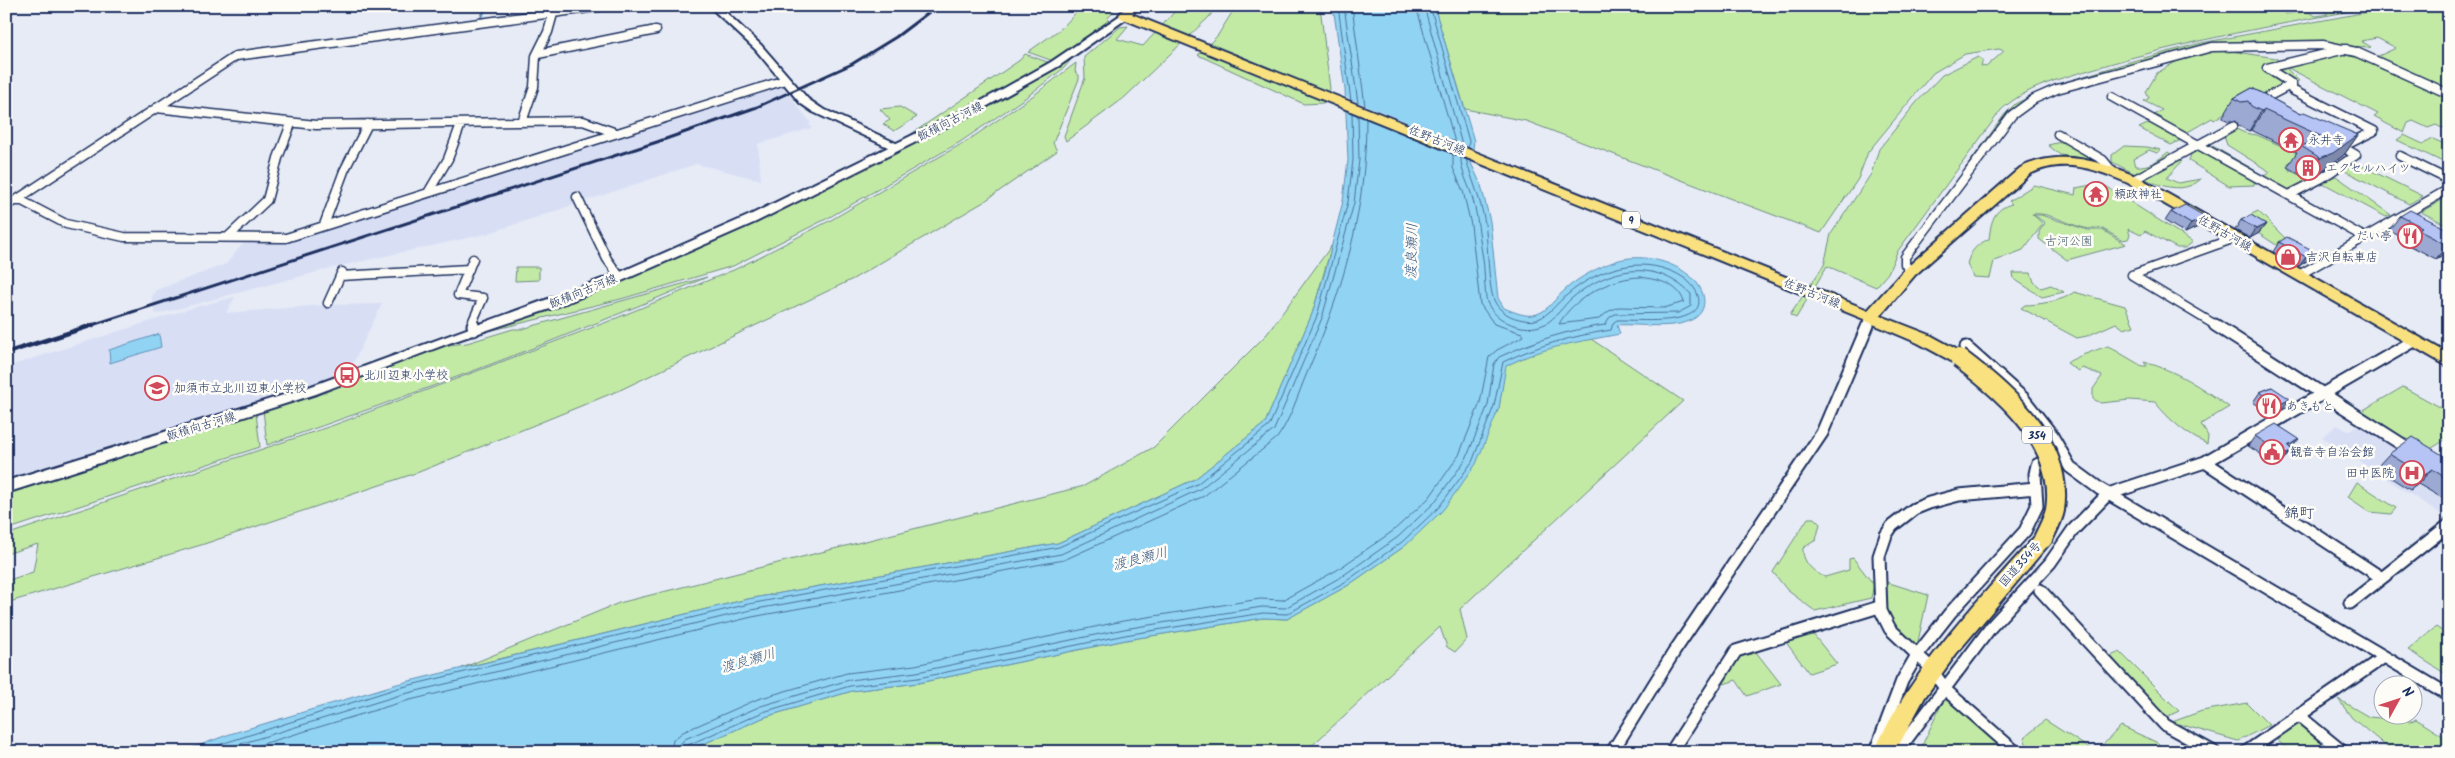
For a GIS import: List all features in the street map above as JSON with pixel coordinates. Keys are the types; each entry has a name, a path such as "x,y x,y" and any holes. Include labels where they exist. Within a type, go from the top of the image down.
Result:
{"main road":[{"name":"飯積向古河線","path":"6,487 303,394 474,330 534,311 620,277 752,219 980,106 1055,64 1131,13"},
{"name":"佐野古河線","path":"1131,13 1864,314 2031,168 2047,162 2058,161 2084,164 2133,180 2447,358"},
{"name":"国道354号","path":"1864,314 1962,353 2014,404 2044,446 2050,460 2057,490 2054,517 2043,539 1982,607 1939,678 1903,717 1884,752"}],"street":[{"path":"6,207 11,201 156,108 226,60 241,54 604,6"},
{"path":"713,6 758,47 804,101 817,110 896,147"},
{"path":"522,122 534,87 538,54 553,14"},
{"path":"538,54 656,30"},
{"path":"1910,272 1905,264 1905,257 2012,115 2034,99 2057,89 2212,47 2323,45 2346,48 2449,94"},
{"path":"2292,84 2267,68 2345,51 2346,48"},
{"path":"11,201 22,201 66,224 124,237 229,236 286,238 429,191 785,80"},
{"path":"2266,107 2257,102 2292,84"},
{"path":"2292,84 2292,90 2374,131 2342,147"},
{"path":"2112,97 2364,237"},
{"path":"156,108 214,113 291,124 461,124 583,121 599,124 616,133"},
{"path":"229,236 267,200 278,158 291,124"},
{"path":"324,226 344,171 368,124"},
{"path":"429,191 448,158 461,124"},
{"path":"2133,180 2234,126"},
{"path":"2058,134 2103,160 2113,172"},
{"path":"2289,195 2322,178 2356,155 2333,142"},
{"path":"2400,156 2449,180"},
{"path":"2299,275 2449,188"},
{"path":"578,197 608,259 620,277"},
{"path":"2235,238 2132,275 2178,301 2420,455"},
{"path":"473,259 458,295 483,298 472,323 474,330"},
{"path":"328,302 341,274 469,269"},
{"path":"1612,752 1674,652 1822,433 1864,314"},
{"path":"1897,752 1939,678 1991,627 2050,563 2073,530 2108,494 2205,462 2414,341"},
{"path":"1962,353 2022,397 2051,434 2070,467 2108,494 2449,695"},
{"path":"2205,462 2382,578"},
{"path":"1875,752 1902,681 1916,655 1950,613 2025,532 2037,506 2035,469 2041,463"},
{"path":"2016,752 1885,623 1879,607 1881,595 1878,558 1882,543 1891,530 1913,509 1928,503 1967,494 2019,492 2036,488"},
{"path":"2350,603 2449,526"},
{"path":"2040,590 2165,725 2214,752"},
{"path":"1671,752 1736,651 1879,607"},
{"path":"2246,752 2384,657"},
{"path":"2298,715 2343,752"}],"shaded area":[{"path":"781,85 794,97 792,99 811,123 809,124 812,128 758,144 761,180 696,164 486,234 340,266 158,314 155,313 153,308 152,297 156,290 226,264 246,240 290,242"},
{"name":"加須市立北川辺東小学校","path":"235,297 226,313 323,305 382,304 348,374 276,398 274,396 6,479 6,367 195,307"},
{"path":"2362,422 2449,476 2449,512 2444,516 2322,437 2337,425 2348,431"}],"green space":[{"path":"1082,6 1106,6 1105,9 1114,11 1107,19 1109,20 1053,61 1028,52 1063,27"},
{"path":"1173,6 1218,6 1208,18 1124,98 1066,141 1064,136 1085,78 1084,57 1120,27 1128,26 1117,39 1143,46 1178,8"},
{"path":"1236,6 1320,6 1330,89 1323,103 1304,104 1198,55 1218,35"},
{"path":"1434,6 2274,6 2286,14 2306,11 2316,16 2328,14 2320,8 2331,6 2449,6 2449,92 2374,58 2396,48 2377,38 2361,41 2371,47 2368,48 2324,43 2261,44 2256,40 2237,43 2046,90 2032,97 2009,114 1965,169 2005,114 2015,104 2049,87 2136,60 2201,43 2378,10 2374,7 2269,26 2165,49 2058,79 2022,95 2001,110 1897,252 1888,273 1876,287 1827,266 1796,318 1790,315 1824,265 1831,234 1871,174 1879,149 1916,103 1942,75 1978,57 1983,60 1981,66 1986,67 2004,51 1999,49 1965,54 1933,73 1868,152 1858,179 1821,233 1526,121 1465,109"},
{"path":"2218,49 2276,58 2299,81 2285,84 2261,97 2263,108 2328,144 2301,160 2288,163 2289,170 2310,180 2288,192 2261,178 2270,172 2227,145 2224,136 2236,129 2257,135 2297,153 2308,150 2315,144 2289,131 2278,133 2267,128 2264,122 2247,112 2257,107 2252,103 2246,106 2239,103 2214,120 2212,118 2186,133 2152,116 2162,110 2144,101 2149,98 2146,92 2157,73 2184,57"},
{"path":"2351,53 2449,93 2449,126 2442,128 2436,125 2428,128 2413,121 2408,123 2404,133 2374,117 2378,114 2286,67"},
{"path":"1025,54 1050,63 956,114 904,139 1020,60"},
{"path":"1074,56 1064,68 1025,98 960,142 828,218 733,266 621,299 464,337 597,290"},
{"path":"1076,63 1075,72 1079,75 1079,79 1053,143 1057,151 982,203 853,279 620,390 419,472 201,545 6,603 6,581 33,572 38,544 6,554 6,535 334,425 607,322 736,269 831,220 970,139 1034,95"},
{"path":"900,107 917,117 894,131 883,124 890,120 880,109"},
{"path":"2152,122 2183,139 2171,145 2139,128"},
{"path":"2404,135 2423,144 2433,139 2449,146 2449,150 2443,155 2449,158 2449,165 2397,140"},
{"path":"2065,141 2099,161 2060,155 2048,145"},
{"path":"2209,144 2256,171 2254,185 2229,186 2189,161 2191,154"},
{"path":"2124,146 2161,150 2157,153 2149,150 2133,159 2135,166 2145,166 2153,163 2168,152 2182,161 2167,178 2178,183 2201,179 2191,185 2180,188 2156,184 2112,162 2112,155"},
{"path":"2356,163 2423,196 2409,204 2343,170"},
{"path":"2336,176 2391,215 2386,217 2321,182"},
{"path":"2101,183 2193,242 2185,248 2177,248 2145,231 2141,235 2128,229 2130,235 2128,239 2122,240 2101,228 2084,228 2049,216 2032,214 2043,224 2023,250 1994,261 1990,278 1973,277 1967,264 1970,255 1977,246 1989,239 1994,217 2001,209 2012,204 2009,201 2034,185 2075,195 2076,188"},
{"path":"2449,196 2449,226 2421,212"},
{"path":"2258,211 2286,239 2284,250 2241,222"},
{"name":"古河公園","path":"2034,215 2041,215 2088,230 2102,230 2126,244 2067,260 2039,239 2039,232 2045,223"},
{"path":"1332,245 1312,314 1265,423 1195,479 1058,543 748,599 462,668 619,603 1084,486 1154,447 1267,334"},
{"path":"516,267 539,267 539,280 515,281"},
{"path":"2013,273 2031,273 2034,282 2041,288 2051,285 2064,292 2042,297 2014,279"},
{"path":"707,277 488,365 267,445 263,410 449,345 467,343 513,329 522,329"},
{"path":"2074,292 2125,306 2134,326 2124,329 2116,323 2087,336 2077,338 2021,308 2025,305 2064,298"},
{"path":"1591,339 1683,401 1460,609 1467,639 1455,652 1447,647 1440,627 1305,752 685,752 765,717 852,691 918,683 1126,640 1263,618 1287,619 1347,586 1405,546 1499,408 1505,366 1547,348"},
{"path":"2108,346 2142,366 2147,366 2144,362 2178,375 2229,407 2201,424 2208,436 2207,444 2178,426 2155,402 2130,400 2101,403 2093,399 2093,389 2102,376 2083,368 2078,371 2067,363"},
{"path":"2403,387 2449,412 2449,442 2445,440 2424,453 2360,412"},
{"path":"256,413 260,447 6,530 6,492"},
{"path":"2357,482 2396,508 2391,514 2370,512 2348,497"},
{"path":"1808,518 1814,518 1820,524 1816,540 1803,548 1804,558 1809,566 1825,577 1849,570 1849,559 1853,558 1874,585 1871,598 1815,611 1787,590 1773,572"},
{"path":"1886,582 1928,595 1917,646 1900,636 1887,610"},
{"path":"2436,627 2449,636 2449,676 2408,650"},
{"path":"1812,633 1837,664 1809,673 1785,641"},
{"path":"1756,652 1781,684 1747,696 1736,680 1718,686 1740,656"},
{"path":"2120,652 2179,711 2164,718 2106,658"},
{"path":"1944,699 1959,708 2009,752 1919,752"},
{"path":"2338,699 2372,717 2372,726 2422,726 2422,723 2449,740 2449,752 2393,752 2352,718"},
{"path":"2247,703 2269,725 2238,741 2172,722 2202,711"},
{"path":"2045,720 2095,752 2030,752 2024,738"},
{"path":"2300,721 2335,749 2331,752 2290,752 2277,740"},
{"path":"2121,726 2158,743 2166,752 2104,752 2099,749"}],"water":[{"name":"渡良瀬川","path":"1333,6 1434,6 1474,141 1471,163 1481,185 1490,221 1498,298 1504,308 1525,315 1537,314 1549,307 1577,280 1603,266 1626,258 1648,258 1681,269 1697,283 1704,301 1701,312 1694,319 1685,323 1662,326 1617,325 1620,334 1548,349 1506,366 1499,408 1476,464 1443,510 1405,546 1347,586 1287,619 1263,618 1126,640 918,683 852,691 765,717 685,752 181,752 230,734 397,684 748,599 1058,543 1195,479 1265,423 1312,314 1325,272 1343,201 1348,160 1345,90"},
{"path":"159,334 161,347 110,363 109,350"}],"pier":[{"path":"1343,96 1475,150 1474,161 1344,108"}],"building":[{"path":"2252,88 2301,114 2304,112 2358,135 2333,153 2320,158 2301,146 2325,138 2264,110 2261,111 2251,106 2248,101 2241,102 2234,98"},
{"path":"2185,205 2206,217 2191,224 2171,212"},
{"path":"2410,210 2449,230 2449,244 2447,245 2418,230 2422,227 2400,216"},
{"path":"2251,215 2266,224 2256,229 2241,220"},
{"path":"2287,237 2314,251 2306,257 2279,242"},
{"path":"2272,387 2290,399 2279,405 2260,392"},
{"path":"2276,424 2299,439 2288,446 2292,450 2284,455 2255,436"},
{"path":"2413,437 2449,459 2449,480 2432,469 2424,475 2389,454"}],"waterway":[{"path":"480,21 486,6"},
{"path":"604,9 624,6"},
{"path":"6,210 15,205"}],"railway":[{"path":"89,326 657,142 757,107 852,64 896,37 937,6"},
{"path":"6,353 93,325"}],"place":[{"name":"永井寺","path":"2291,140"},
{"name":"エクセルハイツ","path":"2308,168"},
{"name":"頼政神社","path":"2096,194"},
{"name":"だい亭","path":"2410,236"},
{"name":"吉沢自転車店","path":"2288,257"},
{"name":"北川辺東小学校","path":"347,375"},
{"name":"加須市立北川辺東小学校","path":"157,388"},
{"name":"あきもと","path":"2269,406"},
{"name":"観音寺自治会館","path":"2272,452"},
{"name":"田中医院","path":"2412,473"}],"district":[{"name":"錦町","path":"2299,513"}]}
